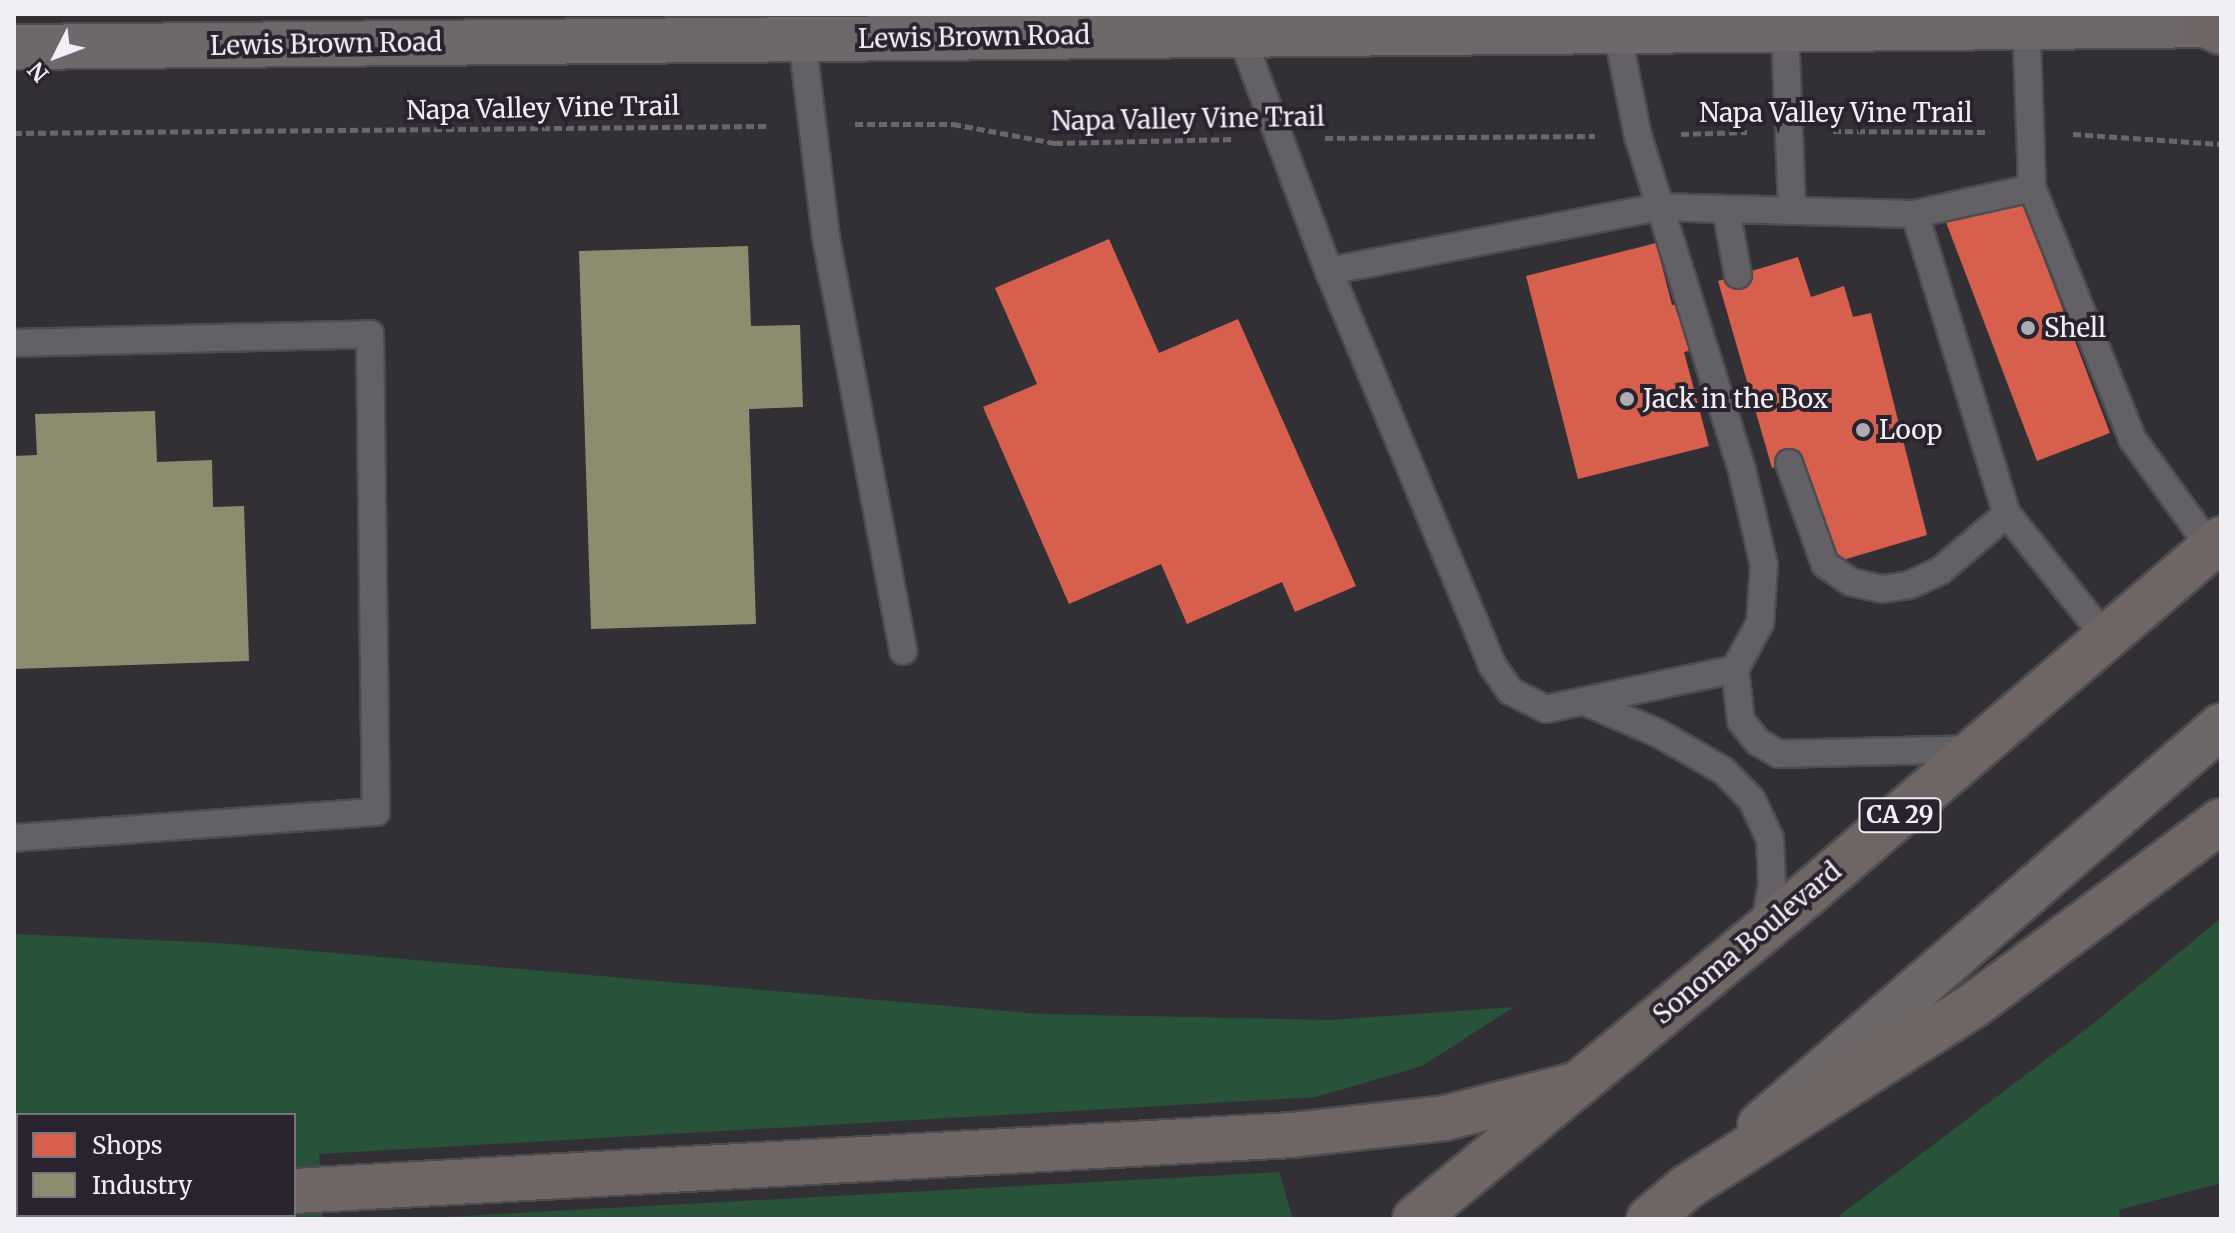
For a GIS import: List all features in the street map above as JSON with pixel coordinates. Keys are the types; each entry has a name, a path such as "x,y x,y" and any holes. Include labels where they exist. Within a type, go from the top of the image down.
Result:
{"highway":[{"name":"Sonoma Boulevard","path":"1415,1219 1764,929 2216,543"},
{"path":"1649,1219 1687,1187 1974,1005 2221,821"},
{"path":"307,1190 1292,1135 1445,1118 1574,1085"}],"main road":[{"path":"1687,1187 2221,726"}],"street":[{"name":"Lewis Brown Road","path":"14,47 387,29 687,27 802,39 1224,28 1617,31 1677,22 1785,29 2025,21 2209,24"}],"lane":[{"path":"2025,21 2027,132 2032,188 2133,440 2216,543"},
{"path":"1224,28 1282,138 1329,271 1492,665 1510,691 1546,709 1588,703 1735,669"},
{"path":"1785,29 1792,211"},
{"path":"1617,31 1638,136 1742,470 1764,565 1760,623 1735,669 1741,721 1758,742 1779,754 1977,749"},
{"path":"802,39 826,238 903,651"},
{"path":"1329,271 1659,207 1915,214 2032,188"},
{"path":"1726,209 1738,275"},
{"path":"1915,214 2007,514 2106,638"},
{"path":"14,343 370,334 376,812 14,838"},
{"path":"1789,463 1825,564 1851,582 1882,589 1909,585 1940,571 2007,514"},
{"path":"1588,703 1658,733 1724,771 1752,800 1770,839 1772,884 1764,929"}],"path":[{"name":"Napa Valley Vine Trail","path":"14,133 813,123 953,124 1055,143 1638,136 1790,130 2027,132 2221,144"}],"green space":[{"path":"2221,918 2221,1183 2119,1210 2120,1219 1835,1219 2089,1027"},
{"path":"14,934 219,943 1040,1014 1331,1020 1514,1007 1422,1066 1316,1097 319,1154 323,1219 14,1219"},
{"path":"1279,1172 1293,1219 408,1219"}],"building: Shops":[{"path":"2017,189 2110,433 2037,461 1944,217"},
{"path":"1109,239 1159,353 1238,319 1356,586 1295,612 1282,582 1187,624 1161,564 1069,604 983,407 1037,384 995,288"},
{"name":"Jack in the Box","path":"1656,243 1672,305 1681,303 1693,350 1684,352 1709,446 1578,479 1526,276"},
{"path":"1798,257 1811,297 1844,286 1853,317 1871,313 1927,535 1833,563 1799,460 1772,468 1718,281"}],"building: Industry":[{"path":"748,246 751,326 800,325 803,407 749,409 756,624 591,629 579,251"},
{"path":"155,411 157,462 212,460 213,507 244,506 249,661 14,669 14,456 37,455 35,414"}],"place":[{"name":"Shell","path":"2028,328"},
{"name":"Jack in the Box","path":"1627,399"},
{"name":"Loop","path":"1863,430"}]}
